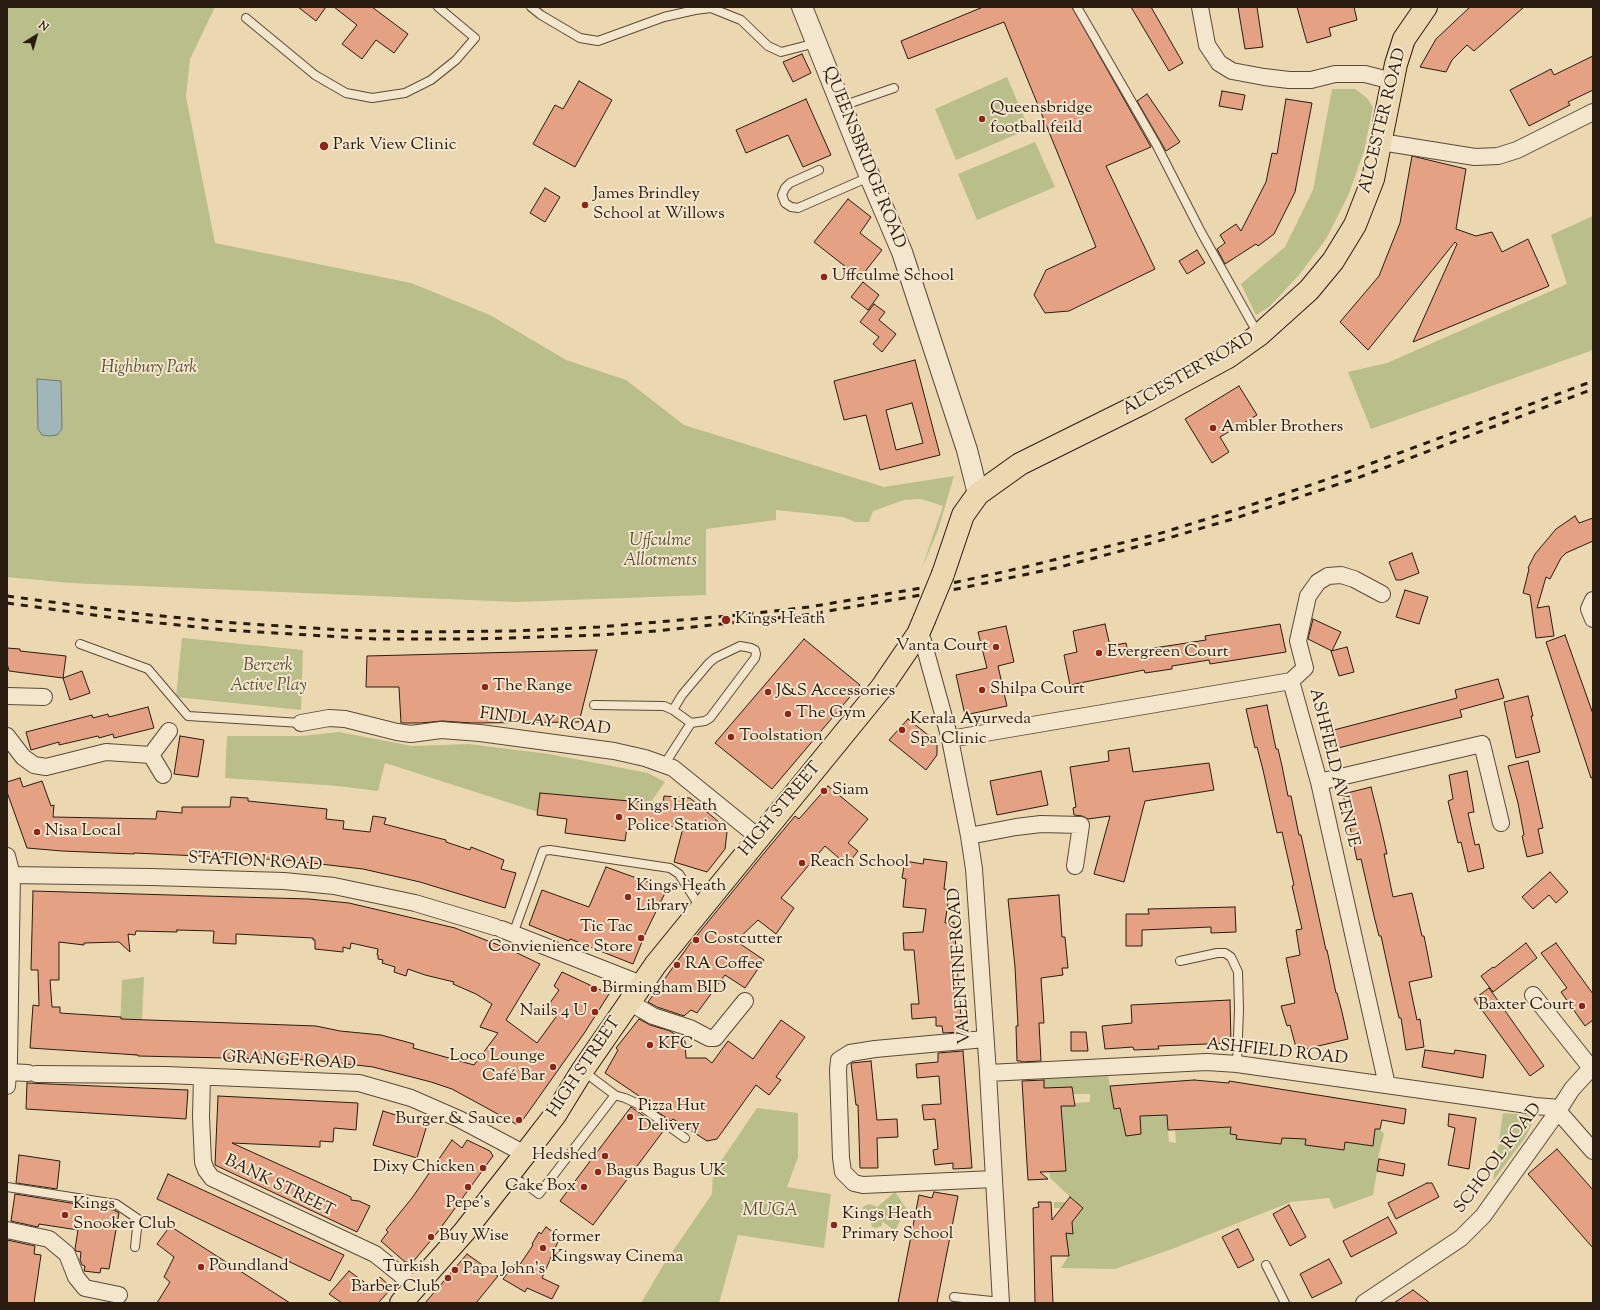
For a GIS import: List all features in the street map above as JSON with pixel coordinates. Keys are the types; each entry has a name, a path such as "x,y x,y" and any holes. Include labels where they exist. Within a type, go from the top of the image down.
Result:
{"highway":[{"name":"ALCESTER ROAD","path":"978,494 1020,464 1080,435 1228,356 1259,335 1309,290 1334,261 1357,219 1373,179 1392,81 1404,39 1426,7"},
{"name":"HIGH STREET","path":"401,1303 464,1232 525,1154 555,1114 635,993 701,907 882,687 921,627 963,515 978,494"}],"street":[{"name":"QUEENSBRIDGE ROAD","path":"802,7 870,177 902,252 967,450 978,494"},
{"path":"1200,7 1207,45 1219,63 1232,71 1289,80 1311,80 1335,74 1364,74 1392,81"},
{"path":"1381,142 1475,157 1498,156 1517,150 1593,112"},
{"path":"1291,681 1305,668 1298,641 1308,596 1318,582 1328,576 1341,575 1382,594"},
{"path":"1593,600 1589,609 1593,619"},
{"name":"VALENTINE ROAD","path":"921,627 923,641 950,739 969,836 977,906 1001,1302"},
{"name":"ASHFIELD AVENUE","path":"950,739 1291,681 1319,782 1387,1085"},
{"path":"7,696 44,697"},
{"name":"FINDLAY ROAD","path":"301,723 329,718 411,734 441,730 480,733 614,751 645,758 673,768 760,836"},
{"path":"151,755 169,731"},
{"path":"7,736 23,757 34,765 46,767 106,752 151,755"},
{"path":"1319,782 1482,744 1501,824"},
{"path":"151,755 163,775"},
{"path":"969,836 1041,824 1081,825 1075,866"},
{"path":"7,856 10,875 8,1077"},
{"name":"STATION ROAD","path":"10,875 284,881 334,886 415,903 503,930 635,993 653,1016 690,1028 709,1038 715,1038 746,1001"},
{"path":"1533,995 1592,1067"},
{"path":"985,1039 875,1049 850,1053 839,1060 838,1070 841,1158 843,1172 854,1183 863,1185 994,1179"},
{"name":"ASHFIELD ROAD","path":"988,1073 1207,1062 1237,1064 1559,1109"},
{"name":"SCHOOL ROAD","path":"1364,1303 1460,1238 1483,1216 1572,1089 1592,1067"},
{"name":"GRANGE ROAD","path":"8,1077 32,1073 166,1075 359,1083 411,1098 459,1119 525,1154"},
{"name":"BANK STREET","path":"202,1077 201,1117 203,1162 206,1170 212,1178 375,1254 416,1287"},
{"path":"1559,1109 1593,1151"},
{"path":"7,1230 49,1239 67,1254 76,1277 85,1288 119,1295"}],"lane":[{"path":"246,18 315,74 346,93 372,98 405,93 431,80 456,60 475,38 438,7"},
{"path":"531,7 541,15 580,38 598,41 682,10 711,8 741,20 768,46 781,52 816,43"},
{"path":"1077,7 1156,144 1201,232 1259,335"},
{"path":"842,106 894,88"},
{"path":"819,170 790,183 785,188 782,196 785,203 791,207 798,208 870,177"},
{"path":"80,644 148,669 188,716 301,723"},
{"path":"594,705 664,706 673,710 690,723 705,721 710,718 755,658 755,650 740,646 715,658 682,695 673,710"},
{"path":"664,765 690,723"},
{"path":"503,930 543,851 550,850 670,868 679,874 701,907"},
{"path":"1180,961 1217,953 1225,953 1231,957 1238,972 1240,1010 1237,1064"},
{"path":"582,1071 614,1095 638,1104 685,1138"},
{"path":"508,1176 527,1185 539,1194 614,1095"},
{"path":"7,1187 116,1204 138,1219 135,1247"},
{"path":"1266,1265 1285,1303"},
{"path":"954,1297 1001,1302"}],"green space":[{"name":"Highbury Park","path":"7,7 215,7 190,59 186,97 215,243 411,283 490,315 566,360 626,380 684,425 884,487 954,476 938,530 922,568 943,506 921,499 904,500 873,511 869,522 855,522 843,517 776,510 776,520 706,529 706,595 516,602 70,583 7,577"},
{"name":"Queensbridge football feild","path":"1007,77 1029,129 956,160 935,109"},
{"path":"1332,89 1355,89 1367,98 1373,107 1364,151 1348,196 1326,239 1299,275 1269,307 1256,315 1241,284 1285,247 1313,190"},
{"path":"1035,142 1055,187 977,220 958,174"},
{"path":"1593,216 1593,350 1371,429 1348,372 1387,363 1567,284 1551,235"},
{"name":"Berzerk Active Play","path":"182,638 303,650 301,710 176,697"},
{"path":"339,732 412,746 469,744 549,754 648,773 665,782 650,803 541,793 538,812 385,763 378,791 338,786 225,778 227,736 301,736"},
{"path":"144,977 142,1020 139,1020 138,1056 119,1053 122,980"},
{"path":"1108,1076 1114,1109 1120,1108 1126,1136 1141,1134 1139,1108 1147,1116 1161,1115 1166,1108 1169,1142 1176,1143 1175,1130 1212,1127 1234,1107 1230,1134 1237,1135 1237,1139 1249,1140 1254,1110 1262,1142 1281,1144 1285,1117 1306,1139 1305,1145 1316,1147 1321,1117 1330,1119 1328,1149 1344,1150 1348,1121 1359,1144 1373,1146 1375,1129 1380,1129 1384,1134 1378,1158 1373,1195 1334,1209 1329,1198 1291,1202 1172,1249 1115,1269 1061,1268 1069,1255 1061,1233 1073,1233 1073,1225 1063,1208 1054,1208 1054,1202 1066,1202 1079,1212 1082,1208 1050,1178 1045,1120 1062,1104 1062,1106 1074,1106 1074,1103 1090,1102 1090,1094 1073,1094 1072,1087 1044,1088 1044,1079"},
{"name":"MUGA","path":"757,1108 798,1113 798,1157 787,1187 831,1194 824,1248 738,1235 719,1303 641,1303 664,1264 712,1194 713,1173"},
{"path":"1503,1113 1531,1115 1532,1124 1525,1138 1493,1181"},
{"path":"895,1192 906,1208 895,1231 882,1221 882,1226 875,1228 872,1227 871,1223 864,1217 861,1210 864,1206 870,1204 877,1207"}],"shaded area":[{"path":"37,379 61,381 62,429 57,435 42,435 38,429"}],"building":[{"path":"298,7 326,7 316,21"},
{"path":"334,7 372,7 408,34 394,53 376,40 362,59 342,44 357,25"},
{"path":"983,7 1072,7 1151,147 1106,166 1155,269 1069,311 1045,313 1034,295 1046,270 1096,247 1004,22 908,59 901,41"},
{"path":"1131,7 1151,7 1183,63 1169,71"},
{"path":"1238,7 1257,7 1263,47 1245,49"},
{"path":"1297,7 1354,7 1357,20 1329,28 1331,36 1307,43"},
{"path":"1470,7 1524,7 1474,51 1467,45 1452,60 1446,72 1420,67 1436,39"},
{"path":"802,54 811,73 793,82 783,62"},
{"path":"1593,56 1593,90 1568,102 1570,105 1529,126 1510,90 1551,69 1554,75"},
{"path":"579,81 612,100 575,167 533,144 555,105 563,109"},
{"path":"1222,91 1245,95 1242,110 1219,106"},
{"path":"1147,94 1180,142 1166,151 1137,101"},
{"path":"806,99 831,155 803,167 788,135 746,153 736,130"},
{"path":"1286,99 1312,103 1295,192 1274,234 1258,246 1256,244 1225,264 1217,249 1225,243 1220,235 1236,224 1241,231 1266,182 1272,153 1277,154"},
{"path":"1412,156 1466,169 1456,229 1476,236 1492,232 1502,252 1528,239 1549,286 1413,342 1457,244 1455,242 1368,350 1340,322 1379,276 1400,223"},
{"path":"545,188 560,197 545,222 530,213"},
{"path":"848,199 871,217 860,233 882,250 860,278 814,242"},
{"path":"1197,250 1205,263 1187,274 1179,261"},
{"path":"863,282 879,295 868,310 851,297"},
{"path":"874,304 885,312 879,320 896,334 882,352 873,344 879,337 860,322"},
{"path":"915,360 940,455 880,470 866,415 844,420 834,381","holes":["912,403 923,443 896,450 886,410"]},
{"name":"Ambler Brothers","path":"1239,386 1257,415 1220,437 1229,452 1212,463 1185,419"},
{"path":"1575,516 1579,523 1593,518 1593,541 1566,553 1561,558 1550,579 1546,577 1537,608 1549,606 1554,636 1536,638 1530,595 1523,593 1528,568 1535,554 1556,529"},
{"path":"1412,553 1419,573 1401,580 1396,580 1389,562"},
{"path":"1405,590 1428,597 1419,624 1396,617"},
{"path":"1313,619 1341,632 1332,651 1308,639"},
{"path":"1105,624 1110,646 1126,643 1128,652 1206,640 1205,636 1280,624 1286,652 1210,664 1209,660 1172,666 1172,669 1145,673 1144,670 1070,685 1064,655 1077,652 1073,631"},
{"name":"Shilpa Court","path":"1006,626 1014,662 998,666 1007,706 965,715 956,675 987,668 978,632"},
{"path":"1565,635 1593,714 1593,778 1591,778 1546,642"},
{"name":"The Gym","path":"804,639 860,685 772,789 715,743"},
{"path":"1347,647 1354,672 1339,676 1331,651"},
{"path":"7,648 20,649 20,651 66,656 63,678 9,671 7,663"},
{"name":"The Range","path":"597,650 579,722 472,723 442,721 401,723 399,687 366,687 367,656"},
{"path":"82,671 90,693 70,700 63,678"},
{"path":"1498,679 1504,698 1460,710 1462,717 1334,749 1330,731 1457,698 1455,690"},
{"path":"1528,696 1533,716 1531,716 1540,752 1516,758 1504,702"},
{"path":"1267,705 1288,796 1291,796 1299,835 1301,835 1326,950 1348,1039 1297,1051 1290,1025 1287,1026 1281,1006 1295,1003 1286,958 1300,955 1296,930 1302,929 1282,832 1277,833 1263,770 1257,747 1255,748 1246,709"},
{"path":"148,707 154,728 114,738 113,734 59,745 59,742 31,750 26,732 92,715 93,718 108,714 109,717"},
{"path":"908,719 937,742 937,755 926,770 889,740"},
{"path":"180,736 204,740 198,777 174,774"},
{"path":"1129,748 1133,772 1209,763 1214,790 1145,801 1124,882 1094,874 1110,816 1088,819 1082,816 1074,815 1073,808 1076,807 1070,767 1109,761 1108,751"},
{"path":"1528,761 1543,828 1538,829 1543,853 1527,857 1522,836 1524,835 1518,803 1508,766"},
{"path":"1041,771 1048,805 997,815 990,781"},
{"path":"1467,771 1474,812 1468,813 1475,845 1479,844 1484,868 1468,872 1461,842 1458,843 1448,801 1453,799 1449,775"},
{"path":"20,778 23,787 42,781 51,806 54,805 53,817 156,819 157,811 182,813 182,807 230,807 231,797 248,798 248,801 327,809 326,819 344,821 343,829 370,832 373,816 386,818 384,824 446,840 446,842 470,850 471,847 504,860 501,869 516,873 505,908 420,882 363,869 286,860 62,851 27,848 7,792 7,782"},
{"path":"828,786 868,819 848,843 858,851 847,865 825,846 781,898 794,908 776,934 758,920 736,941 764,960 745,988 725,975 697,1013 691,1010 684,1016 657,1007 648,1002 689,945 795,816 799,819"},
{"path":"1371,787 1387,854 1384,854 1393,897 1412,893 1422,936 1424,936 1432,977 1409,982 1417,1020 1420,1019 1424,1047 1406,1050 1401,1018 1399,1018 1381,936 1379,936 1361,859 1357,860 1343,794"},
{"name":"Kings Heath Police Station","path":"540,793 663,804 664,796 690,798 719,822 727,832 725,849 707,872 674,862 683,828 628,821 625,841 565,833 567,819 537,815"},
{"path":"924,859 947,862 944,889 950,890 945,923 954,922 962,1032 943,1033 942,1026 936,1026 936,1017 912,1019 911,1004 919,1004 914,950 904,950 903,933 923,932 926,909 903,907 906,879 902,878 905,861 923,864"},
{"path":"606,867 667,889 646,932 633,964 570,939 569,941 529,925 542,890 589,907"},
{"path":"1550,872 1568,892 1556,903 1549,895 1533,909 1522,897"},
{"path":"33,891 309,899 349,903 455,928 511,950 540,964 506,1020 537,1043 556,1017 545,1010 559,990 554,986 562,972 609,994 585,1032 522,1121 516,1124 452,1089 373,1067 313,1060 138,1056 30,1048 33,1005 39,1006 38,970 31,970","holes":["136,931 214,931 213,943 236,944 236,934 313,938 313,940 315,940 315,949 343,952 343,947 350,949 351,943 378,949 378,959 383,960 382,963 395,967 394,972 406,976 408,969 454,982 453,984 476,994 492,1004 480,1027 498,1033 474,1065 413,1048 414,1044 381,1035 340,1031 316,1026 121,1019 121,1017 60,1013 60,1007 52,1007 50,980 59,980 59,942 84,945 84,943 119,942 130,952 128,934 135,935"]},
{"path":"1059,895 1062,937 1065,937 1068,968 1062,968 1063,975 1041,978 1044,1023 1039,1023 1041,1061 1021,1062 1017,1061 1016,1026 1018,1026 1015,967 1008,899"},
{"path":"1235,907 1236,932 1211,933 1211,927 1142,930 1142,946 1126,946 1126,914 1149,914 1148,909"},
{"path":"1526,943 1537,958 1493,992 1481,976 1493,967 1494,968"},
{"path":"1556,943 1593,994 1593,1020 1585,1026 1561,992 1567,988 1541,953"},
{"path":"1489,988 1544,1066 1530,1076 1474,999"},
{"path":"1230,1000 1231,1043 1158,1046 1159,1049 1134,1050 1133,1047 1105,1049 1102,1026 1132,1023 1131,1005"},
{"path":"639,1019 650,1025 670,1031 685,1041 686,1058 706,1058 712,1063 728,1041 753,1059 781,1020 805,1037 776,1077 781,1080 769,1095 756,1085 717,1139 707,1141 673,1119 671,1121 637,1098 639,1096 605,1073 618,1050 616,1048"},
{"path":"1071,1032 1086,1032 1088,1051 1071,1051"},
{"path":"1425,1050 1454,1054 1455,1050 1486,1055 1483,1078 1422,1067"},
{"path":"963,1051 972,1168 953,1169 953,1163 935,1165 933,1150 938,1149 935,1119 924,1120 922,1105 941,1104 939,1076 917,1078 916,1064 938,1062 938,1053"},
{"path":"871,1061 877,1120 897,1119 898,1137 877,1138 878,1168 860,1168 858,1105 856,1105 851,1063"},
{"path":"1044,1080 1044,1088 1072,1087 1075,1106 1061,1106 1066,1171 1040,1172 1048,1179 1028,1180 1022,1081"},
{"path":"1194,1080 1229,1083 1229,1081 1406,1109 1404,1124 1382,1120 1380,1129 1375,1129 1373,1146 1345,1142 1344,1150 1305,1145 1306,1139 1282,1138 1281,1144 1236,1139 1237,1135 1230,1134 1231,1127 1168,1130 1167,1115 1140,1116 1141,1134 1126,1136 1120,1108 1114,1109 1110,1086"},
{"path":"27,1083 188,1090 186,1119 26,1109"},
{"path":"218,1096 358,1103 356,1130 334,1128 333,1142 320,1141 320,1147 232,1143 351,1197 351,1200 359,1201 370,1206 357,1232 215,1165"},
{"path":"631,1107 664,1130 593,1225 560,1201"},
{"path":"383,1111 427,1125 417,1158 373,1145"},
{"path":"1449,1114 1476,1118 1469,1169 1448,1165 1455,1128 1448,1126"},
{"path":"452,1140 462,1148 467,1140 490,1151 493,1156 437,1233 412,1263 405,1262 381,1241 388,1232 386,1230 412,1198"},
{"path":"1557,1149 1593,1190 1593,1248 1528,1174"},
{"path":"19,1155 60,1161 57,1189 16,1183"},
{"path":"1379,1159 1405,1164 1403,1176 1377,1171"},
{"path":"168,1174 344,1255 330,1281 157,1199"},
{"path":"1427,1183 1432,1183 1439,1197 1396,1219 1388,1203"},
{"path":"934,1192 958,1196 937,1303 898,1303 919,1195 932,1198"},
{"name":"Kings Snooker Club","path":"15,1194 114,1210 119,1213 109,1269 101,1268 100,1273 84,1271 85,1266 82,1265 80,1260 81,1252 76,1251 75,1249 78,1230 39,1224 38,1227 11,1221"},
{"path":"1070,1197 1083,1208 1072,1222 1073,1234 1066,1233 1069,1256 1051,1256 1053,1303 1035,1303 1033,1208 1039,1207 1038,1202 1051,1202 1052,1220"},
{"path":"1289,1205 1306,1237 1290,1246 1273,1214"},
{"path":"1388,1217 1397,1233 1351,1257 1343,1241"},
{"name":"Poundland","path":"170,1226 290,1303 157,1303 170,1282 164,1277 174,1257 157,1244"},
{"path":"546,1227 560,1237 542,1278 559,1286 552,1299 527,1288 525,1292 503,1279 515,1264 519,1266 533,1245 532,1244 539,1232 541,1234"},
{"path":"1238,1229 1254,1260 1238,1268 1222,1237"},
{"path":"7,1240 35,1246 34,1254 41,1255 34,1303 7,1303"},
{"path":"467,1254 498,1276 476,1303 425,1303"},
{"path":"1329,1259 1342,1283 1312,1298 1300,1274"},
{"path":"349,1271 371,1287 380,1277 392,1288 378,1303 342,1303 329,1294"},
{"path":"1413,1290 1430,1303 1394,1303"}],"railway":[{"path":"7,596 140,614 235,623 342,630 424,632 513,631 599,627 739,615 809,607 957,582 1025,567 1158,534 1340,475 1593,381"},
{"path":"7,603 130,620 225,630 377,639 476,639 600,635 656,631 805,615 962,588 1056,568 1155,542 1236,518 1360,477 1593,389"}],"place":[{"name":"Queensbridge football feild","path":"982,119"},
{"name":"Park View Clinic","path":"324,146"},
{"name":"James Brindley School at Willows","path":"585,205"},
{"name":"Uffculme School","path":"824,277"},
{"name":"Ambler Brothers","path":"1213,428"},
{"name":"Kings Heath","path":"726,620"},
{"name":"Vanta Court","path":"996,647"},
{"name":"Evergreen Court","path":"1099,653"},
{"name":"The Range","path":"485,687"},
{"name":"Shilpa Court","path":"982,690"},
{"name":"J&S Accessories","path":"768,692"},
{"name":"The Gym","path":"788,714"},
{"name":"Kerala Ayurveda Spa Clinic","path":"902,730"},
{"name":"Toolstation","path":"731,737"},
{"name":"Siam","path":"824,791"},
{"name":"Kings Heath Police Station","path":"619,817"},
{"name":"Nisa Local","path":"37,832"},
{"name":"Reach School","path":"802,863"},
{"name":"Kings Heath Library","path":"628,897"},
{"name":"Tic Tac Convienience Store","path":"641,938"},
{"name":"Costcutter","path":"696,940"},
{"name":"RA Coffee","path":"677,965"},
{"name":"Birmingham BID","path":"594,989"},
{"name":"Baxter Court","path":"1582,1006"},
{"name":"Nails 4 U","path":"595,1012"},
{"name":"KFC","path":"650,1045"},
{"name":"Loco Lounge Café Bar","path":"553,1067"},
{"name":"Pizza Hut Delivery","path":"630,1117"},
{"name":"Burger & Sauce","path":"519,1120"},
{"name":"Hedshed","path":"605,1156"},
{"name":"Dixy Chicken","path":"483,1168"},
{"name":"Bagus Bagus UK","path":"598,1172"},
{"name":"Pepe's","path":"468,1187"},
{"name":"Cake Box","path":"584,1187"},
{"name":"Kings Snooker Club","path":"65,1215"},
{"name":"Kings Heath Primary School","path":"834,1225"},
{"name":"Buy Wise","path":"431,1237"},
{"name":"former Kingsway Cinema","path":"543,1248"},
{"name":"Poundland","path":"201,1267"},
{"name":"Papa John's","path":"455,1270"},
{"name":"Turkish Barber Club","path":"448,1278"}],"park label":[{"name":"Uffculme Allotments","path":"660,552"}]}
